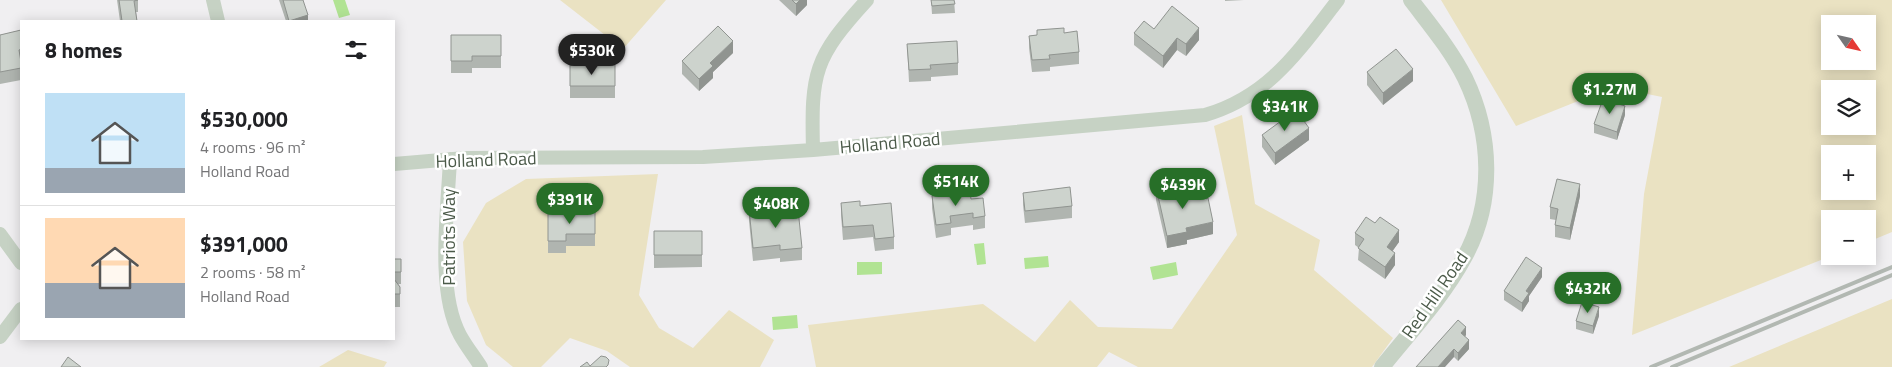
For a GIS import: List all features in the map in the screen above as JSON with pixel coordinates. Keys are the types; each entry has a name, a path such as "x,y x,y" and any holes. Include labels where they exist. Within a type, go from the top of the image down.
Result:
{"street":[{"path":"213,0 218,20"},
{"path":"814,150 812,99 819,66 833,39 867,0"},
{"name":"Holland Road","path":"395,164 450,159 703,157 814,150 1181,119 1212,113 1249,97 1277,75 1338,0"},
{"name":"Red Hill Road","path":"1382,367 1449,282 1465,257 1480,220 1486,180 1485,143 1474,98 1464,76 1447,49 1411,0"},
{"name":"Patriots Way","path":"450,159 446,277 454,321 460,335 481,367"},
{"path":"0,234 20,262"},
{"path":"0,337 20,310"}],"shaded area":[{"path":"333,0 345,0 350,15 339,18"},
{"path":"560,0 666,0 623,49"},
{"path":"1441,0 1892,0 1892,232 1876,239 1876,210 1821,210 1821,260 1632,335 1644,194 1662,97 1613,87 1516,126"},
{"path":"1242,115 1255,204 1320,240 1314,270 1393,338 1372,367 1138,367 1109,352 1097,367 816,367 808,325 983,304 1035,342 1070,300 1098,327 1172,329 1237,235 1214,126"},
{"path":"658,174 639,295 659,328 693,348 729,310 774,340 760,367 630,367 607,351 570,338 541,367 513,367 486,345 467,301 463,242 486,203 526,179"},
{"path":"984,243 986,264 977,265 974,244"},
{"path":"1048,256 1049,267 1025,269 1024,258"},
{"path":"857,262 882,262 882,274 857,275"},
{"path":"1176,262 1178,275 1153,280 1150,267"},
{"path":"1892,299 1892,367 1729,367"},
{"path":"797,315 798,328 773,330 772,317"},
{"path":"348,350 387,362 384,367 319,367"}],"building":[{"path":"119,0 138,0 134,1 137,20 122,20"},
{"path":"283,0 303,0 308,15 289,20"},
{"path":"792,0 800,0 796,4"},
{"path":"931,0 954,0 955,4 932,6"},
{"path":"1172,6 1199,28 1186,44 1177,38 1163,56 1134,33 1144,21 1154,29"},
{"path":"718,26 733,41 710,63 713,66 699,79 682,61"},
{"path":"1064,28 1064,33 1077,31 1079,52 1049,55 1050,59 1032,60 1029,36 1037,35 1037,30"},
{"path":"20,30 20,68 0,72 0,35"},
{"path":"451,35 501,35 501,56 472,56 472,61 451,61"},
{"path":"957,41 958,63 930,65 931,69 909,70 907,44"},
{"path":"1396,49 1413,69 1383,93 1367,72"},
{"path":"570,65 615,65 615,86 570,86"},
{"path":"1603,99 1625,106 1617,132 1594,124"},
{"path":"1296,110 1309,128 1275,153 1262,135"},
{"path":"1557,179 1580,184 1570,228 1555,225 1558,209 1550,207"},
{"path":"1175,183 1178,197 1204,191 1206,199 1208,198 1213,222 1186,228 1187,232 1167,236 1156,187"},
{"path":"1070,187 1072,206 1025,211 1023,193"},
{"path":"970,191 971,199 983,198 985,216 973,218 973,213 950,216 951,223 936,225 932,196"},
{"path":"860,201 860,206 891,203 894,237 875,239 873,225 843,227 841,203"},
{"path":"769,207 770,212 798,209 802,248 780,250 780,245 753,248 749,209"},
{"path":"548,212 595,212 595,234 566,234 566,241 548,241"},
{"path":"1366,217 1375,223 1380,217 1399,230 1387,247 1395,253 1385,267 1358,248 1364,239 1355,233"},
{"path":"654,231 702,231 702,255 654,255"},
{"path":"1526,257 1542,268 1526,291 1529,293 1522,303 1504,291"},
{"path":"395,259 401,259 401,272 395,272"},
{"path":"395,280 400,287 400,294 395,294"},
{"path":"1582,302 1599,307 1593,326 1576,321"},
{"path":"1458,320 1466,327 1461,333 1469,340 1458,353 1454,349 1438,367 1416,367"},
{"path":"601,356 609,360 606,367 580,367 587,362 590,366"},
{"path":"68,357 81,367 61,367"}],"railway":[{"path":"1651,367 1892,267"},
{"path":"1672,367 1892,275"}]}
